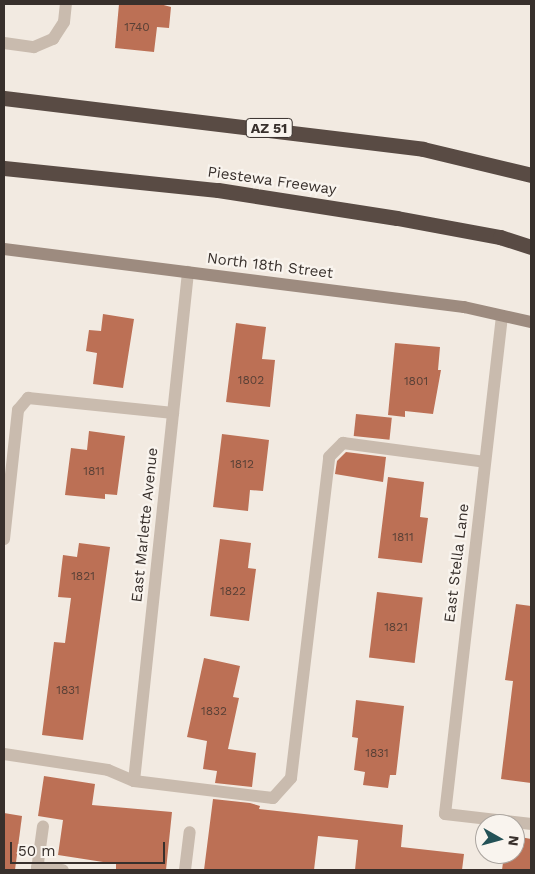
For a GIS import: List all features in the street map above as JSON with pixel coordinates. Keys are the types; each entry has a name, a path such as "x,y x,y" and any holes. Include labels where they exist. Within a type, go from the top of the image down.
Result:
{"highway":[{"name":"AZ 51","path":"4,98 423,149 531,175"},
{"name":"Piestewa Freeway","path":"4,168 228,192 397,218 500,237 531,247"}],"street":[{"path":"4,43 34,47 54,39 64,22 66,4"},
{"name":"North 18th Street","path":"4,249 464,307 531,322"},
{"name":"East Marlette Avenue","path":"134,781 188,272"},
{"name":"East Stella Lane","path":"502,316 445,814 531,824"},
{"path":"4,539 18,410 28,398 173,413"},
{"path":"4,754 108,770 134,781 273,798 290,778 329,457 343,443 486,462"},
{"path":"43,826 37,868 63,870"},
{"path":"185,870 190,832"}],"building":[{"path":"119,4 160,4 171,7 169,28 157,27 154,52 115,48"},
{"path":"103,314 134,319 123,388 93,384 97,353 86,351 89,330 101,331"},
{"path":"236,323 266,327 262,359 275,360 270,407 226,402"},
{"path":"395,343 440,347 438,370 441,370 433,414 405,411 405,417 388,415"},
{"path":"356,414 392,418 390,440 354,436"},
{"path":"89,431 125,436 117,495 105,494 105,499 65,495 71,448 87,450"},
{"path":"222,434 269,440 263,491 250,490 248,511 213,507"},
{"path":"346,452 386,457 383,482 335,474 337,461"},
{"path":"388,477 424,482 420,517 428,518 422,563 378,558"},
{"path":"220,539 251,543 248,568 256,569 249,621 210,616"},
{"path":"79,543 110,547 83,740 42,735 54,642 65,643 71,598 58,597 63,555 77,557"},
{"path":"377,592 423,598 415,663 369,658"},
{"path":"516,604 531,606 531,783 501,779 513,681 505,680"},
{"path":"204,658 240,666 233,697 239,698 228,749 256,753 252,787 215,783 217,771 203,769 207,741 187,737"},
{"path":"356,700 404,706 396,775 390,775 388,788 363,785 365,772 354,770 358,738 352,737"},
{"path":"44,776 95,784 92,805 172,812 166,870 116,870 116,864 58,855 63,820 38,816"},
{"path":"213,799 250,803 260,806 259,809 403,825 401,847 464,854 462,870 355,870 358,840 318,836 314,870 204,870"},
{"path":"4,813 22,816 15,870 4,870"},
{"path":"525,838 531,839 531,870 502,870 503,864 525,864"}]}
